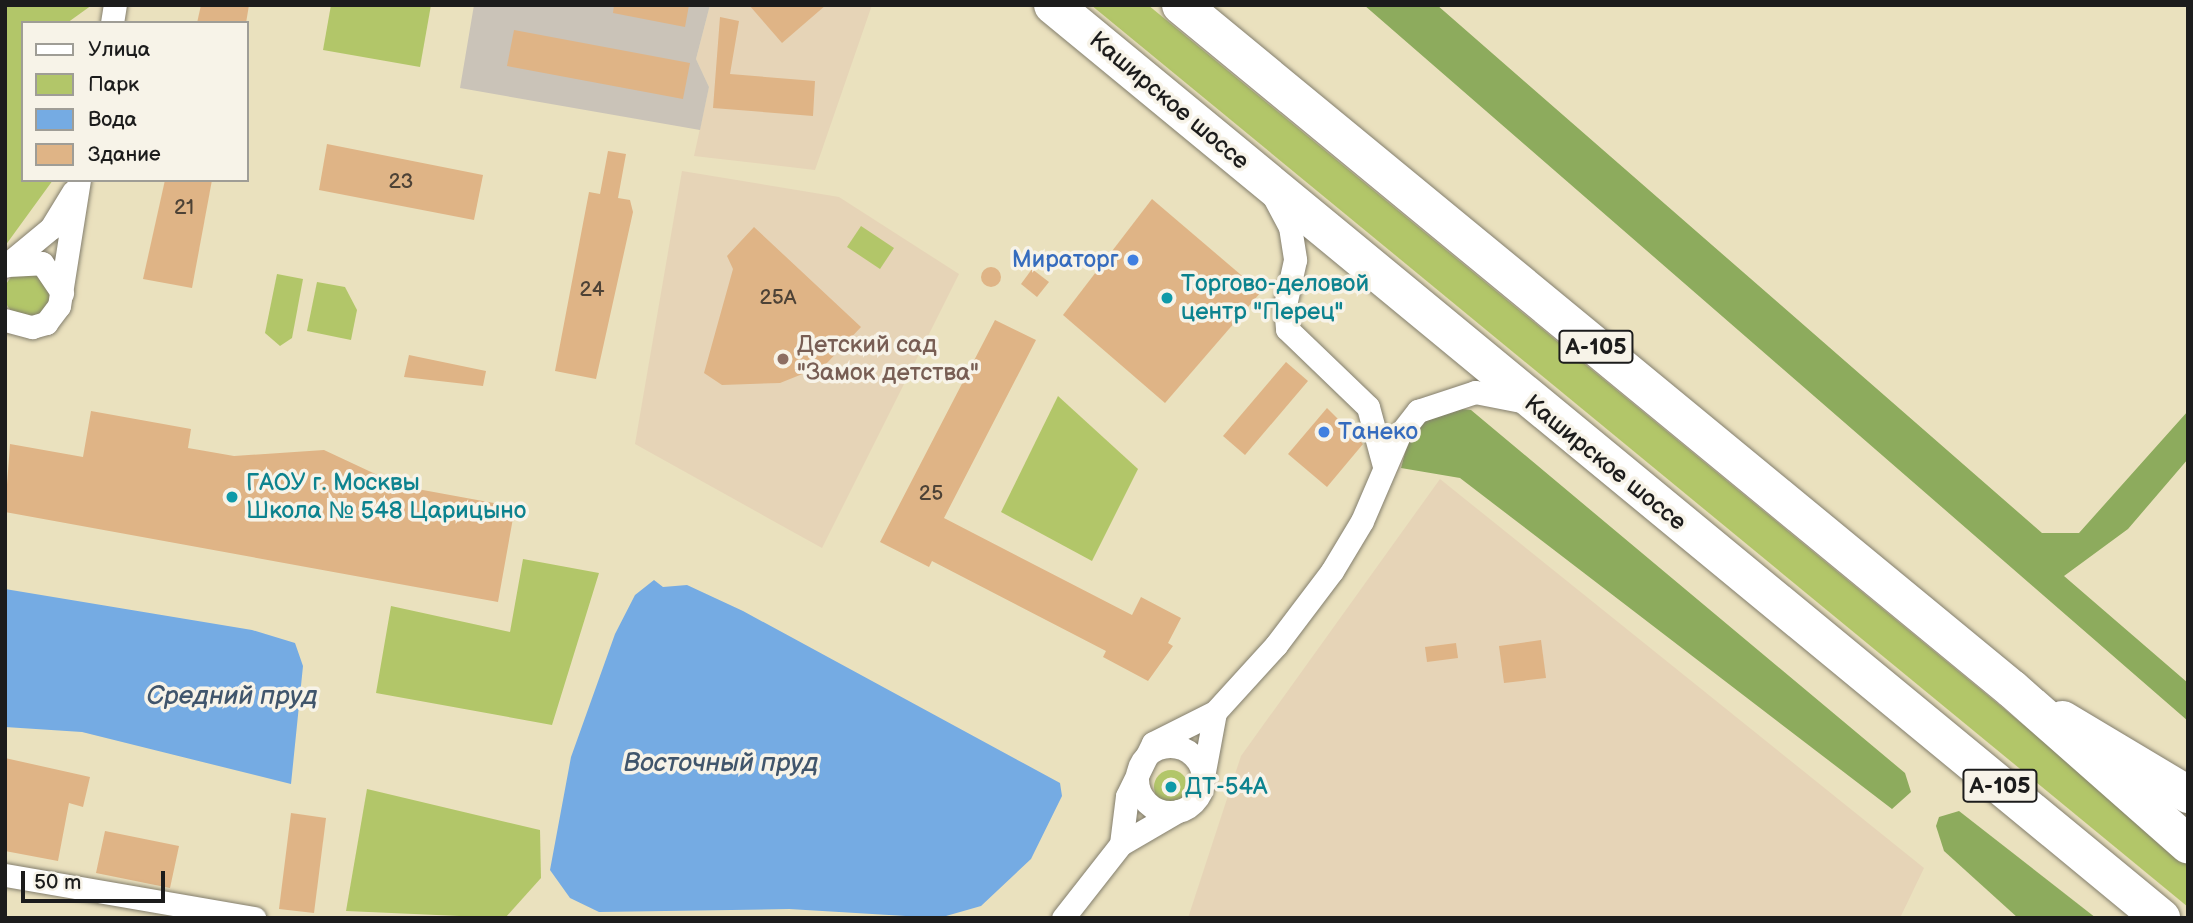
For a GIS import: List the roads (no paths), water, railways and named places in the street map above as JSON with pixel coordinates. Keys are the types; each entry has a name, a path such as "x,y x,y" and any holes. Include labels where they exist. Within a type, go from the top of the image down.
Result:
{"highway":[{"name":"Каширское шоссе","path":"1053,5 1530,402 2161,918"},
{"name":"А-105","path":"1181,5 2012,689 2188,844"}],"main road":[{"path":"2012,689 2188,794"}],"street":[{"path":"5,266 51,228 79,182"},
{"path":"9,324 46,323 62,293 79,182"},
{"path":"1267,183 1290,227 1295,260 1285,305 1287,329 1368,407 1385,470"},
{"path":"5,266 18,260 42,263 62,293"},
{"path":"1368,407 1418,411 1475,392 1530,402"},
{"path":"1121,844 1127,796 1140,764 1153,743 1215,712 1332,570 1418,411"},
{"path":"1063,918 1121,844 1196,799 1203,777 1215,712"},
{"path":"1178,811 1148,804 1137,785 1140,764 1155,750 1177,747 1195,758 1203,777"},
{"path":"5,875 254,918"}],"water":[{"name":"Восточный пруд","path":"654,580 663,587 687,585 743,611 1060,783 1062,796 1031,859 981,906 939,918 789,909 599,912 570,898 550,870 571,757 615,634 635,595"},
{"name":"Средний пруд","path":"5,589 252,630 295,643 303,666 291,784 82,732 5,727"}],"place":[{"name":"Мираторг","path":"1133,260"},
{"name":"Торгово-деловой центр \"Перец\"","path":"1167,298"},
{"name":"Детский сад \"Замок детства\"","path":"783,359"},
{"name":"Танеко","path":"1324,432"},
{"name":"ГАОУ г. Москвы Школа № 548 Царицыно","path":"232,497"},
{"name":"ДТ-54А","path":"1171,787"}]}
